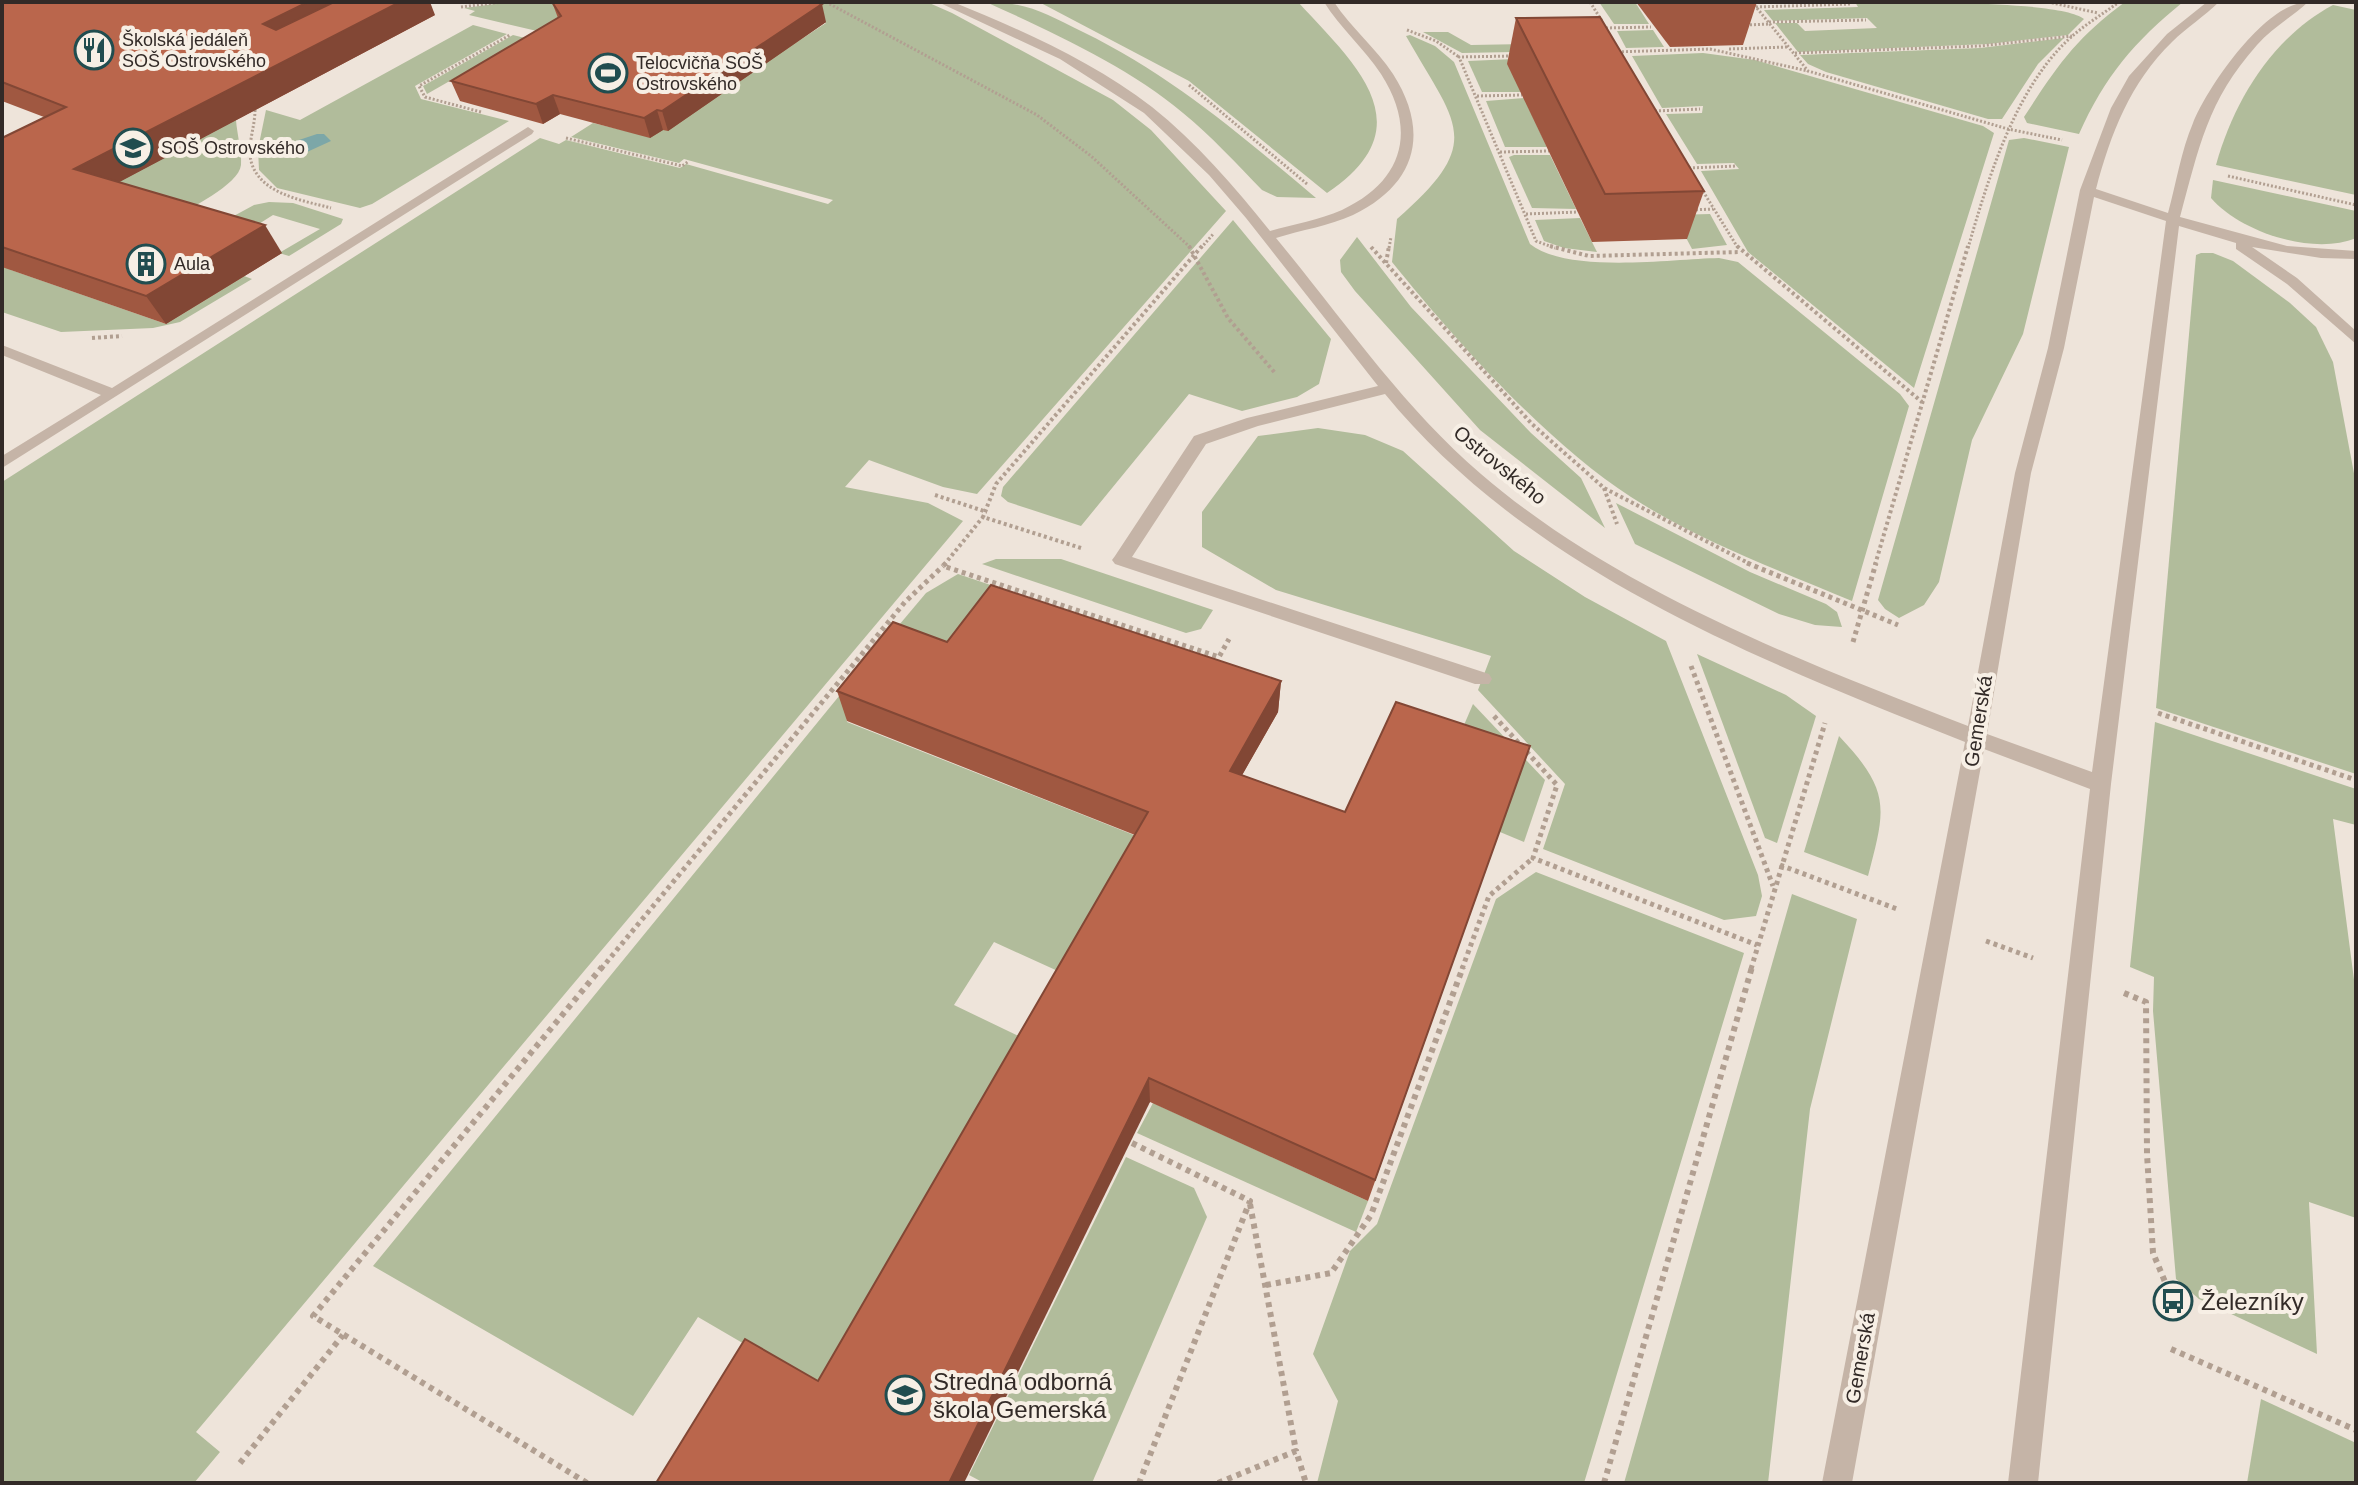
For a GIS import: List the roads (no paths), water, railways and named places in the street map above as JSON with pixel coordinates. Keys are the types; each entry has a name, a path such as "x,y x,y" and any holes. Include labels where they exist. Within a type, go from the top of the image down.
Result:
{"street":[{"name":"Ostrovského","path":"943,2 1017,34 1124,94 1171,129 1270,235 1441,448 1478,481 1590,560 1669,606 1839,683 1976,739 2101,784"},
{"path":"1270,235 1343,214 1378,192 1399,170 1407,154 1411,126 1402,100 1376,58 1329,2"},
{"name":"Gemerská","path":"1837,1483 2032,434 2056,348 2087,190 2117,108 2130,85 2175,30 2214,2"},
{"path":"2023,1483 2101,784 2173,218 2199,123 2223,80 2254,41 2289,10 2303,2"},
{"path":"2,463 528,131"},
{"path":"2087,190 2214,231 2304,253 2356,255"},
{"path":"2214,231 2282,274 2356,339"},
{"path":"2,350 113,394"},
{"path":"1390,388 1304,409 1200,440 1121,560 1482,679"}],"water":[{"path":"324,134 331,141 296,157 275,154 284,145"}],"place":[{"name":"Školská jedáleň SOŠ Ostrovského","path":"94,50"},
{"name":"Telocvičňa SOŠ Ostrovského","path":"608,73"},
{"name":"SOŠ Ostrovského","path":"133,148"},
{"name":"Aula","path":"146,264"},
{"name":"Železníky","path":"2173,1301"},
{"name":"Stredná odborná škola Gemerská","path":"905,1395"}]}
